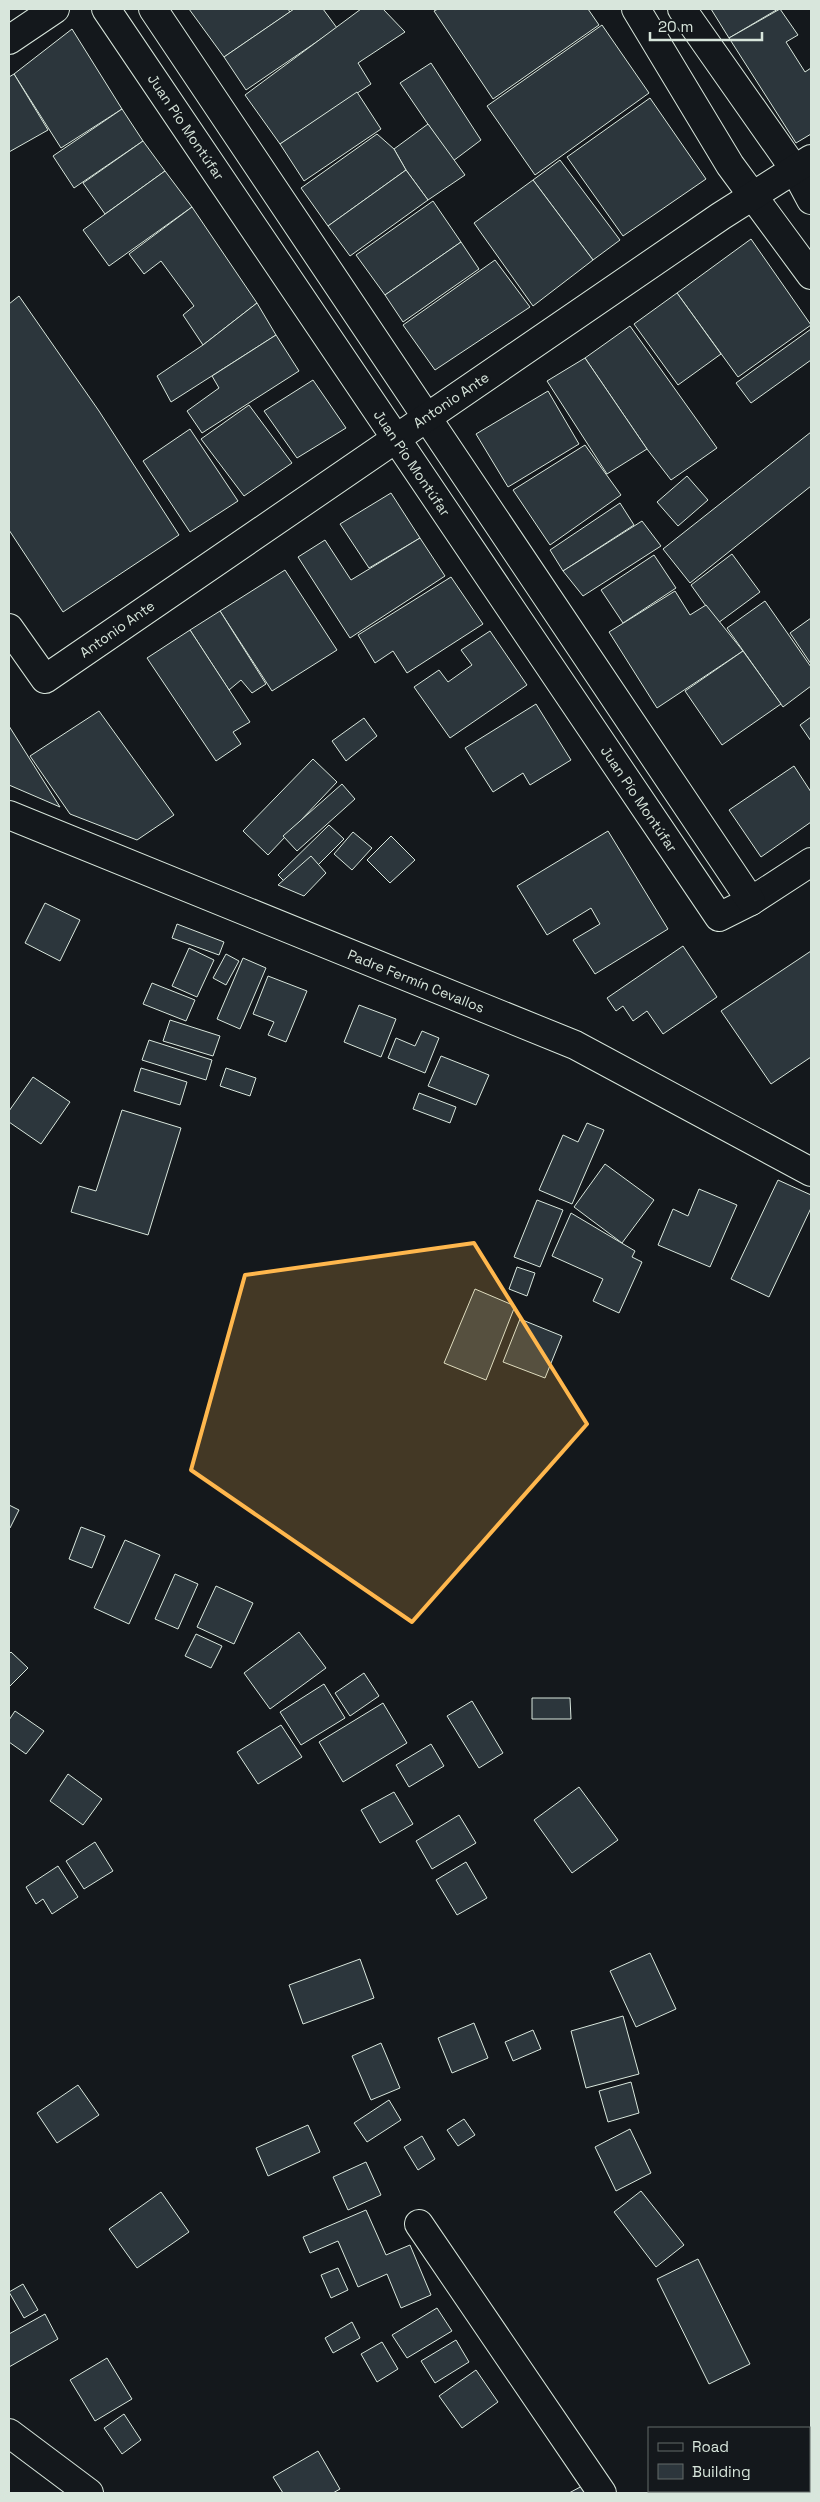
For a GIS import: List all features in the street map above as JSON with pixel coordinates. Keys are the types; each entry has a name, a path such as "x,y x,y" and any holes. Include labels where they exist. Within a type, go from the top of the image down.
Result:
{"street":[{"path":"9,40 54,9"},
{"name":"Juan Pío Montúfar","path":"106,9 719,917 752,900"},
{"path":"153,9 752,900 811,862"},
{"path":"636,9 730,165 755,196 811,275"},
{"path":"682,9 803,165 811,200"},
{"name":"Antonio Ante","path":"9,628 45,679 395,437 721,216 803,165"},
{"name":"Padre Fermín Cevallos","path":"9,815 575,1045 811,1172"},
{"path":"419,2224 602,2493"},
{"path":"9,2433 89,2493"}],"highlighted area":[{"path":"474,1243 587,1424 412,1622 191,1470 245,1275"}],"building":[{"path":"189,9 288,9 290,12 224,57"},
{"path":"294,9 323,9 337,28 246,90 224,57"},
{"path":"361,9 383,9 405,32 358,63 371,84 280,144 245,95"},
{"path":"438,9 588,9 599,25 493,99 434,11"},
{"path":"711,9 778,9 729,38"},
{"path":"780,9 798,35 786,42 805,72 811,68 811,134 796,143 729,38"},
{"path":"602,25 649,93 535,175 487,106"},
{"path":"72,29 122,109 61,148 14,74"},
{"path":"431,63 481,140 453,161 400,83"},
{"path":"14,74 48,130 9,152 9,77"},
{"path":"357,92 381,129 304,181 280,144"},
{"path":"650,98 706,179 623,236 567,157"},
{"path":"122,109 143,141 74,188 53,156"},
{"path":"428,124 465,175 428,200 406,170 394,149"},
{"path":"377,134 394,149 406,170 328,226 301,188"},
{"path":"143,141 165,171 105,214 83,183"},
{"path":"560,160 620,240 593,260 533,180"},
{"path":"406,170 428,200 350,256 328,226"},
{"path":"165,171 192,207 109,266 83,230"},
{"path":"533,180 593,260 533,306 474,223"},
{"path":"433,201 461,242 385,295 356,255"},
{"path":"192,207 257,303 203,345 183,315 194,306 161,261 144,274 129,254"},
{"path":"751,239 811,325 738,377 677,293"},
{"path":"461,242 479,269 403,322 385,295"},
{"path":"495,260 530,307 435,370 403,325"},
{"path":"677,293 721,354 678,385 634,324"},
{"path":"19,296 99,411 179,535 63,612 9,530 9,304"},
{"path":"257,303 276,335 171,402 157,376 203,345"},
{"path":"630,326 717,448 671,480 647,449 585,358"},
{"path":"811,329 811,360 751,403 736,383"},
{"path":"276,335 299,371 202,433 187,411 219,388 212,376"},
{"path":"585,358 647,449 607,474 547,381"},
{"path":"313,380 346,428 297,458 264,411"},
{"path":"548,391 579,444 508,487 476,434"},
{"path":"249,405 292,463 244,496 201,439"},
{"path":"190,429 238,501 190,532 143,461"},
{"path":"811,432 811,486 690,583 663,549"},
{"path":"585,445 621,495 550,545 513,490"},
{"path":"687,476 708,500 678,526 657,502"},
{"path":"391,493 420,538 369,568 340,524"},
{"path":"620,503 634,525 563,571 550,550"},
{"path":"642,521 661,546 583,596 563,571"},
{"path":"420,538 445,576 350,638 298,557 325,540 351,580"},
{"path":"732,554 760,592 718,623 691,585"},
{"path":"654,555 676,588 623,623 601,590"},
{"path":"285,570 337,650 272,691 220,611"},
{"path":"451,577 483,624 407,673 393,651 375,663 358,635"},
{"path":"675,591 690,615 706,605 743,651 657,708 609,632"},
{"path":"765,601 811,667 811,686 783,707 727,628"},
{"path":"220,611 266,684 252,693 241,680 229,690 190,630"},
{"path":"811,618 811,664 790,633"},
{"path":"190,630 250,722 233,732 241,744 216,761 147,658"},
{"path":"490,631 527,685 450,738 414,687 439,670 448,682 472,665 461,650"},
{"path":"743,651 781,704 722,745 685,691"},
{"path":"536,704 571,760 530,785 523,773 493,792 465,748"},
{"path":"99,711 174,815 137,840 70,814 30,756"},
{"path":"811,717 811,741 800,725"},
{"path":"364,718 377,736 346,761 332,741"},
{"path":"9,726 60,807 9,785"},
{"path":"313,759 337,782 268,855 243,831"},
{"path":"794,766 811,792 811,822 761,857 729,810"},
{"path":"342,784 355,799 297,851 283,836"},
{"path":"329,825 344,839 293,890 278,875"},
{"path":"608,831 668,929 595,974 573,940 600,924 591,908 547,935 517,886"},
{"path":"353,832 372,848 352,870 334,854"},
{"path":"391,836 415,860 390,883 367,860"},
{"path":"311,856 326,873 304,896 278,885"},
{"path":"45,903 80,920 60,961 25,943"},
{"path":"177,924 224,942 219,955 172,938"},
{"path":"683,946 717,997 663,1034 647,1011 633,1021 623,1006 616,1011 607,998"},
{"path":"189,948 214,960 197,997 172,986"},
{"path":"811,951 811,1057 771,1084 721,1011"},
{"path":"226,954 239,961 226,985 213,978"},
{"path":"243,958 266,968 240,1029 217,1019"},
{"path":"268,976 307,991 286,1042 268,1035 274,1022 253,1014"},
{"path":"152,983 195,1000 186,1021 143,1004"},
{"path":"359,1005 396,1019 381,1057 344,1042"},
{"path":"170,1020 220,1036 213,1056 163,1041"},
{"path":"422,1031 439,1038 425,1073 388,1058 396,1038 415,1046"},
{"path":"149,1040 212,1060 206,1080 142,1060"},
{"path":"441,1056 489,1075 476,1105 428,1086"},
{"path":"141,1068 187,1082 180,1105 134,1091"},
{"path":"226,1068 256,1078 250,1096 220,1086"},
{"path":"33,1077 70,1102 41,1144 9,1122 9,1111"},
{"path":"419,1093 456,1107 450,1123 413,1109"},
{"path":"122,1110 181,1128 148,1235 71,1212 79,1186 96,1191"},
{"path":"587,1123 604,1130 572,1204 539,1190 563,1135 578,1142"},
{"path":"605,1164 654,1200 622,1243 574,1207"},
{"path":"778,1180 811,1195 811,1208 769,1297 731,1279"},
{"path":"699,1189 737,1205 710,1267 658,1245 673,1209 688,1216"},
{"path":"537,1200 563,1210 540,1267 514,1257"},
{"path":"571,1213 635,1251 632,1257 642,1262 619,1313 593,1301 603,1279 552,1256"},
{"path":"517,1267 535,1273 527,1296 509,1289"},
{"path":"475,1289 515,1306 486,1380 444,1363"},
{"path":"520,1319 562,1336 545,1378 503,1362"},
{"path":"9,1505 19,1510 10,1528 9,1527"},
{"path":"81,1527 105,1536 92,1568 69,1559"},
{"path":"125,1540 160,1555 129,1624 94,1608"},
{"path":"175,1574 198,1584 178,1629 155,1619"},
{"path":"216,1586 253,1603 234,1644 197,1627"},
{"path":"299,1632 326,1668 270,1709 244,1673"},
{"path":"196,1634 222,1646 211,1668 185,1656"},
{"path":"11,1652 28,1668 9,1687 9,1654"},
{"path":"364,1673 379,1696 350,1716 335,1693"},
{"path":"324,1684 345,1718 301,1745 280,1712"},
{"path":"532,1698 570,1698 571,1719 532,1719"},
{"path":"472,1701 503,1753 479,1768 447,1716"},
{"path":"383,1703 407,1743 343,1782 319,1742"},
{"path":"15,1711 44,1731 26,1754 9,1742 9,1720"},
{"path":"281,1725 302,1757 258,1784 237,1752"},
{"path":"431,1744 444,1766 409,1787 396,1765"},
{"path":"68,1774 102,1799 83,1825 50,1801"},
{"path":"579,1787 618,1840 572,1873 534,1820"},
{"path":"394,1792 413,1824 380,1843 361,1810"},
{"path":"459,1815 476,1843 432,1869 416,1841"},
{"path":"95,1842 113,1871 84,1889 66,1861"},
{"path":"466,1862 487,1898 457,1915 436,1880"},
{"path":"58,1866 78,1897 52,1914 43,1899 36,1904 26,1887"},
{"path":"650,1953 676,2009 636,2027 610,1971"},
{"path":"360,1959 374,1998 303,2024 289,1985"},
{"path":"623,2016 639,2074 586,2088 571,2031"},
{"path":"474,2023 488,2058 452,2073 438,2038"},
{"path":"533,2030 541,2049 513,2061 505,2042"},
{"path":"381,2043 400,2088 371,2100 352,2056"},
{"path":"631,2082 639,2113 608,2122 599,2091"},
{"path":"78,2085 99,2115 57,2143 37,2113"},
{"path":"389,2100 401,2120 367,2142 354,2123"},
{"path":"464,2119 475,2135 458,2146 447,2130"},
{"path":"308,2125 320,2152 268,2176 256,2148"},
{"path":"630,2129 651,2173 616,2191 595,2147"},
{"path":"422,2136 435,2159 418,2170 404,2147"},
{"path":"366,2162 381,2195 348,2210 333,2177"},
{"path":"641,2191 684,2245 656,2267 614,2212"},
{"path":"161,2192 189,2232 137,2268 109,2229"},
{"path":"366,2210 386,2255 410,2245 431,2295 401,2308 387,2274 358,2287 338,2241 310,2253 303,2237"},
{"path":"698,2259 750,2364 709,2384 657,2279"},
{"path":"338,2268 348,2290 331,2298 321,2275"},
{"path":"23,2284 38,2310 24,2318 9,2292"},
{"path":"437,2308 452,2331 407,2358 392,2335"},
{"path":"45,2314 58,2339 9,2367 9,2334"},
{"path":"352,2322 360,2338 333,2353 325,2338"},
{"path":"456,2340 469,2362 435,2383 421,2361"},
{"path":"382,2342 398,2369 377,2382 361,2354"},
{"path":"107,2358 132,2399 95,2421 70,2380"},
{"path":"476,2370 498,2402 462,2428 439,2396"},
{"path":"124,2414 141,2440 122,2454 104,2428"},
{"path":"318,2451 340,2489 333,2493 283,2493 273,2477"},
{"path":"584,2485 589,2493 569,2493"}]}
